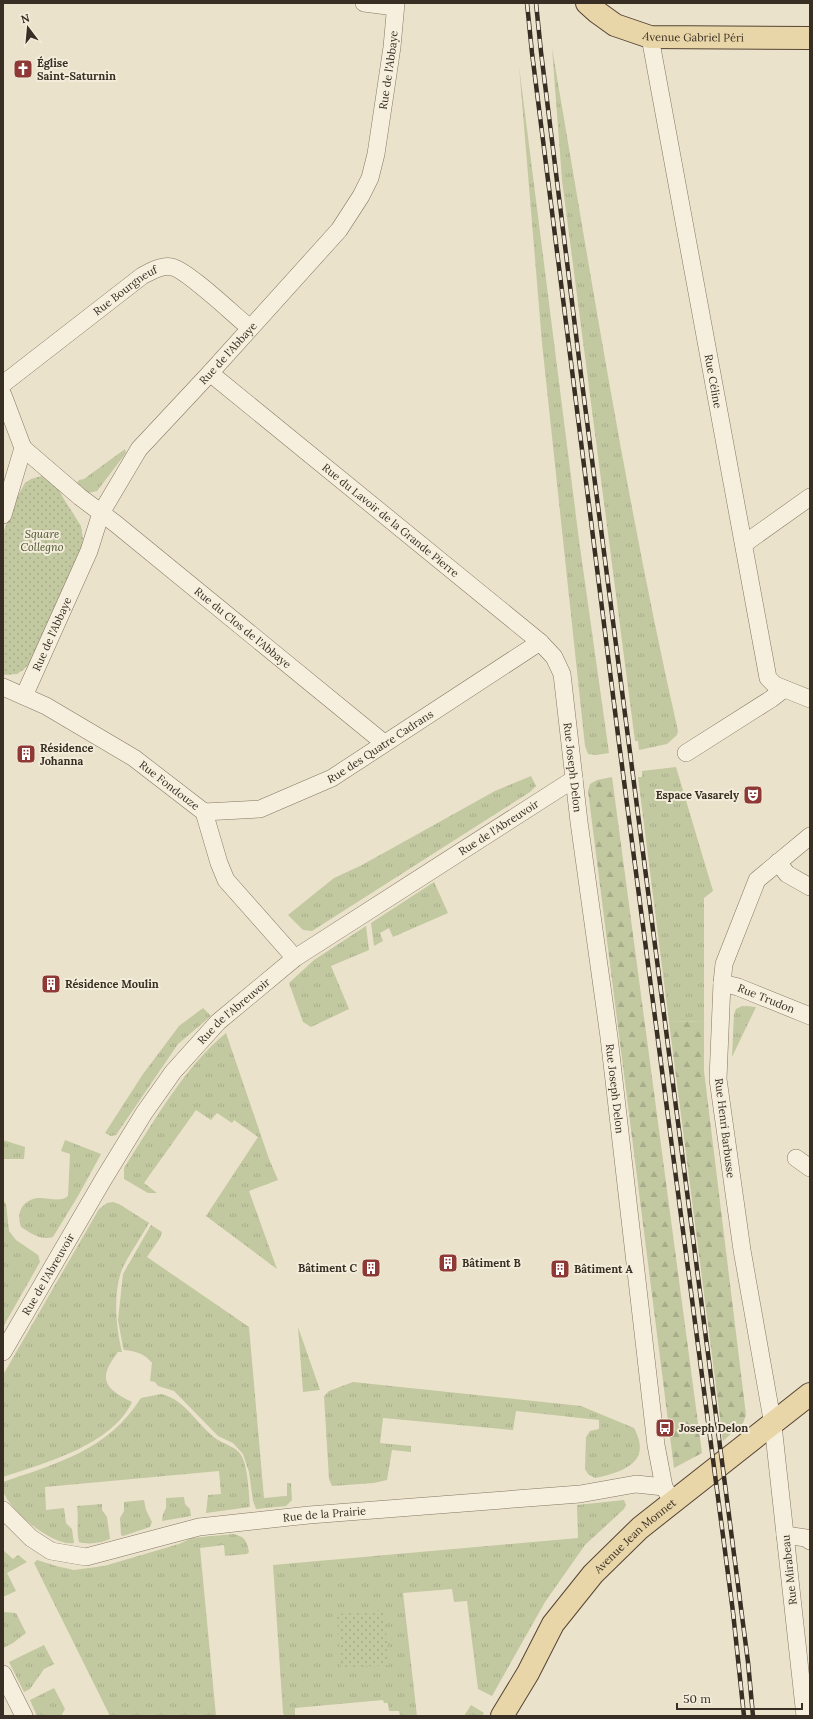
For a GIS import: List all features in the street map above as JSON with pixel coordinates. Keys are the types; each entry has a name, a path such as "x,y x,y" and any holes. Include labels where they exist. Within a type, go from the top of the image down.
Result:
{"main road":[{"name":"Avenue Gabriel Péri","path":"587,3 616,25 650,37 810,38"},
{"name":"Avenue Jean Monnet","path":"508,1714 553,1624 593,1574 640,1528 668,1494 773,1425 810,1394"}],"street":[{"path":"364,3 395,5"},
{"name":"Rue de l'Abbaye","path":"24,696 89,551 101,513 139,449 210,373 339,230 352,213 370,178 376,154 392,47 395,5"},
{"name":"Rue Céline","path":"650,37 768,678 775,685 810,699"},
{"name":"Rue Bourgneuf","path":"3,384 142,276 160,268 172,267 186,275 250,328"},
{"name":"Rue du Lavoir de la Grande Pierre","path":"210,373 540,642 554,658 562,674"},
{"path":"3,395 24,448 3,514"},
{"name":"Rue du Clos de l'Abbaye","path":"24,448 80,497 384,743"},
{"path":"744,544 810,497"},
{"name":"Rue des Quatre Cadrans","path":"204,812 260,809 332,778 540,642"},
{"name":"Rue Joseph Delon","path":"562,674 608,1037 656,1446 668,1494"},
{"name":"Rue Fondouze","path":"3,687 46,706 134,758 204,812 219,863 226,880 295,958"},
{"path":"686,753 771,699 784,689"},
{"name":"Rue de l'Abreuvoir","path":"3,1352 119,1152 173,1072 218,1022 295,958 574,778"},
{"name":"Rue Henri Barbusse","path":"773,1425 742,1250 718,1079 722,983 724,964 757,880 810,836"},
{"path":"778,862 787,874 810,887"},
{"name":"Rue Trudon","path":"722,983 738,987 810,1016"},
{"path":"796,1158 810,1168"},
{"name":"Rue Mirabeau","path":"773,1425 806,1709"},
{"name":"Rue de la Prairie","path":"3,1510 31,1538 51,1551 86,1557 199,1526 580,1494 636,1484 668,1494"},
{"path":"785,1534 806,1538 810,1541"},
{"path":"3,1674 24,1716"}],"green space":[{"path":"552,48 626,476 642,561 678,731 677,735 667,744 639,750 638,741 635,741 562,180"},
{"path":"519,66 579,540 609,753 596,755 588,754 585,746 542,343"},
{"path":"125,449 126,453 97,491 88,493 76,484 79,480 84,479"},
{"name":"Square Collegno","path":"45,475 59,489 81,526 83,539 81,551 39,647 29,664 17,674 3,675 3,533 17,497 25,483 31,479"},
{"path":"676,767 713,891 704,898 704,1021 669,1022 638,777 642,777 642,771"},
{"path":"531,776 536,786 530,792 312,931 303,930 288,915 334,878 362,865 495,791"},
{"path":"612,777 702,1453 674,1468 588,791 590,784 597,780"},
{"path":"434,882 448,913 393,937 389,928 380,933 383,941 374,946 371,923"},
{"path":"366,926 369,950 331,966 349,1009 311,1027 303,1022 289,983 314,960"},
{"path":"742,1006 756,1007 732,1057 734,1014 736,1009"},
{"path":"203,1008 211,1016 178,1044 116,1135 111,1136 105,1133 143,1074 179,1026"},
{"path":"704,1021 704,1071 746,1415 743,1423 723,1441 669,1022"},
{"path":"226,1033 269,1159 278,1180 249,1191 277,1269 206,1216 258,1137 234,1120 232,1123 217,1113 211,1120 196,1110 144,1183 157,1193 148,1193 124,1179 124,1168 173,1092 211,1046"},
{"path":"3,1140 25,1147 24,1159 3,1159"},
{"path":"65,1140 101,1154 53,1237 44,1238 32,1234 21,1227 19,1217 20,1212 24,1205 32,1199 61,1199 68,1196 70,1154 61,1151"},
{"path":"3,1201 6,1204 9,1231 16,1240 38,1255 40,1262 3,1327"},
{"path":"113,1202 119,1204 149,1223 126,1261 118,1281 116,1312 122,1352 118,1352 112,1361 106,1376 107,1382 115,1392 132,1402 122,1417 109,1430 93,1441 57,1458 3,1477 3,1375 99,1209 107,1203"},
{"path":"151,1225 162,1232 160,1238 147,1257 249,1327 264,1498 287,1496 287,1483 291,1483 292,1500 286,1506 256,1509 253,1501 249,1472 243,1454 233,1443 218,1436 174,1391 158,1386 155,1382 150,1381 152,1363 146,1357 136,1352 124,1350 118,1320 123,1274"},
{"path":"298,1327 320,1390 303,1392"},
{"path":"353,1382 581,1406 634,1428 639,1440 640,1450 637,1458 632,1464 624,1469 595,1478 588,1474 585,1469 586,1437 590,1431 599,1429 599,1420 516,1411 513,1430 383,1418 380,1443 411,1446 411,1452 392,1450 387,1480 374,1483 332,1486 329,1479 324,1396 329,1391"},
{"path":"161,1394 178,1402 218,1440 239,1452 247,1473 250,1507 206,1513 208,1495 221,1494 219,1471 45,1487 46,1510 64,1508 66,1523 72,1529 74,1543 65,1543 33,1526 14,1508 7,1499 3,1490 3,1482 62,1461 80,1452 113,1430 128,1416 141,1398"},
{"path":"184,1497 185,1504 190,1509 191,1516 162,1521 166,1508 166,1498"},
{"path":"144,1500 146,1510 152,1522 150,1527 123,1536 121,1535 120,1518 124,1511 124,1502"},
{"path":"624,1500 626,1505 624,1509 585,1545 545,1602 492,1696 478,1689 467,1601 454,1602 452,1589 403,1593 417,1716 400,1716 399,1711 389,1711 388,1703 384,1703 383,1700 295,1708 295,1716 285,1716 283,1713 273,1565 578,1538 577,1505"},
{"path":"102,1504 102,1510 107,1517 110,1539 95,1543 79,1542 77,1506"},
{"path":"234,1534 245,1540 249,1552 247,1554 225,1556 224,1545 200,1548 216,1716 110,1716 34,1563 37,1560 74,1570 104,1566 179,1544 192,1538"},
{"path":"3,1550 13,1559 18,1555 27,1562 7,1573 16,1591 3,1597"},
{"path":"384,1610 389,1665 341,1668 337,1614"},
{"path":"3,1612 16,1613 26,1633 13,1643 3,1648"},
{"path":"44,1645 54,1664 44,1669 30,1689 24,1692 9,1662"},
{"path":"54,1688 65,1709 61,1716 37,1716 30,1700"},
{"path":"471,1705 484,1713 482,1716 464,1716"}],"railway":[{"path":"527,3 532,53 619,743 733,1612 744,1716"},
{"path":"536,3 581,375 748,1662 753,1716"}],"place":[{"name":"Église Saint-Saturnin","path":"23,69"},
{"name":"Résidence Johanna","path":"26,754"},
{"name":"Espace Vasarely","path":"753,795"},
{"name":"Résidence Moulin","path":"51,984"},
{"name":"Bâtiment B","path":"448,1263"},
{"name":"Bâtiment C","path":"371,1268"},
{"name":"Bâtiment A","path":"560,1269"},
{"name":"Joseph Delon","path":"665,1428"}]}
